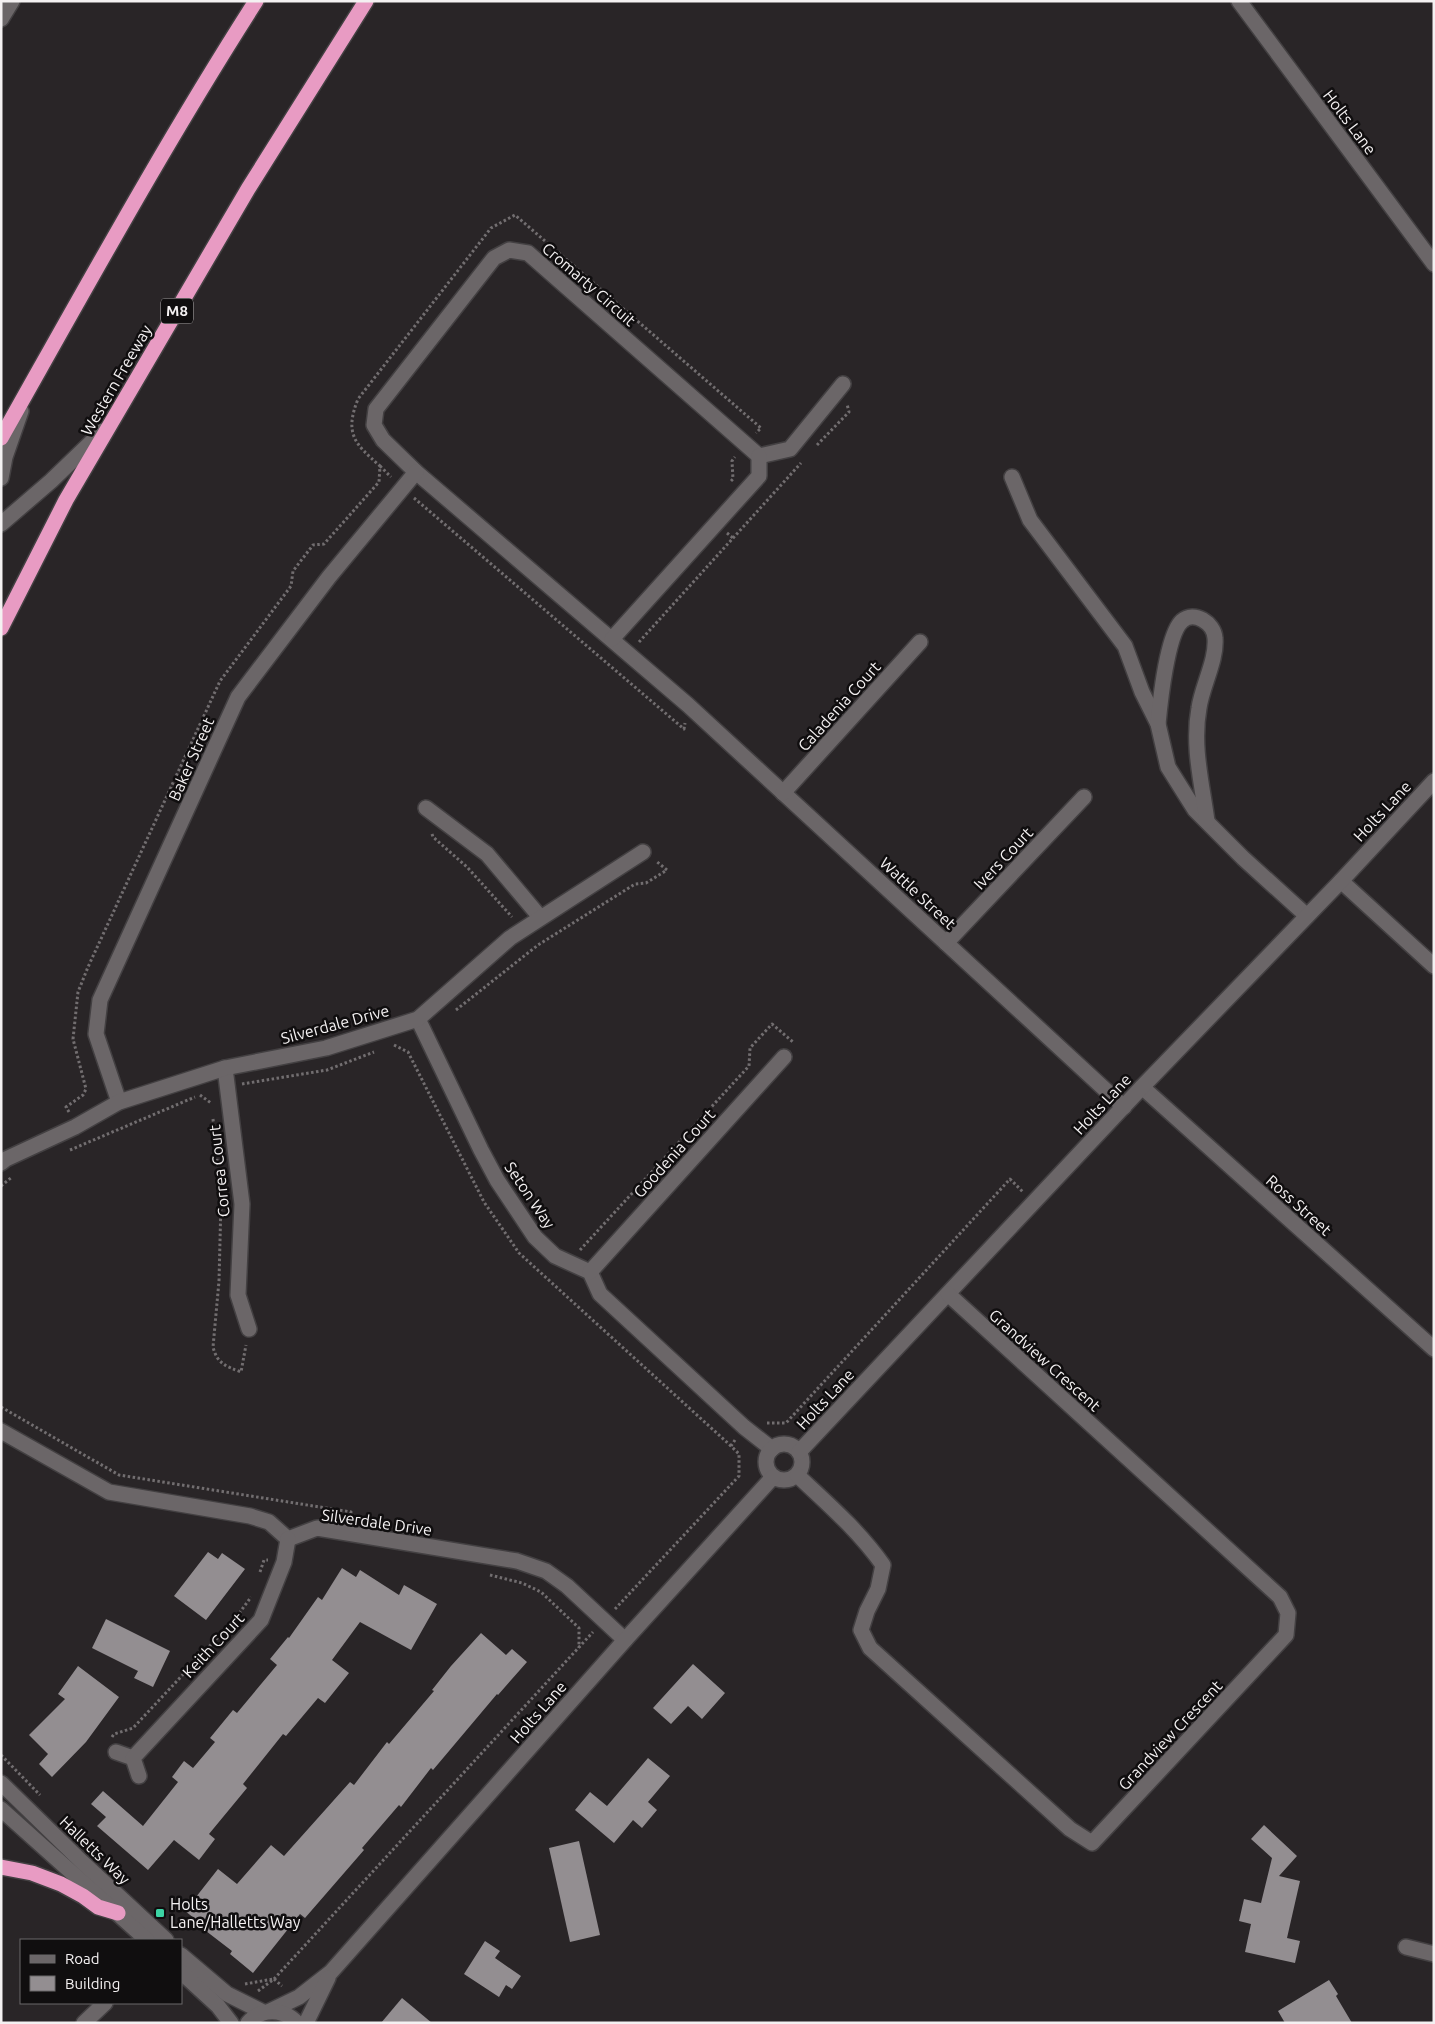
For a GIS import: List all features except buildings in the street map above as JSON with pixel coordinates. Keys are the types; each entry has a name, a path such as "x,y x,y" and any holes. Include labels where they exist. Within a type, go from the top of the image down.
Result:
{"highway":[{"path":"1,438 105,252 256,1"},
{"name":"Western Freeway","path":"1,628 66,500 248,189 366,1"},
{"path":"1,1867 32,1873 61,1884 98,1907 118,1913"}],"street":[{"path":"1,19 12,1"},
{"name":"Holts Lane","path":"1239,1 1434,264"},
{"name":"Cromarty Circuit","path":"688,705 416,472 383,440 374,425 376,408 494,258 509,250 528,253 759,456"},
{"path":"612,639 759,476 759,456 790,449 843,384"},
{"path":"1,478 5,457 28,390"},
{"path":"1,524 57,476 111,423"},
{"name":"Baker Street","path":"119,1102 96,1034 100,1000 238,697 329,577 416,472"},
{"path":"1012,477 1030,520 1126,646 1142,692 1158,724 1168,767 1196,810 1206,822 1307,916"},
{"path":"1158,724 1162,688 1174,634 1182,620 1194,616 1202,618 1215,637 1212,661 1198,708 1198,761 1206,822"},
{"name":"Caladenia Court","path":"783,793 920,642"},
{"name":"Wattle Street","path":"688,705 1124,1107"},
{"name":"Holts Lane","path":"799,1452 1033,1202 1341,881 1434,781"},
{"name":"Ivers Court","path":"946,943 1084,797"},
{"path":"426,808 487,854 540,917"},
{"name":"Silverdale Drive","path":"1,1163 75,1127 119,1102 225,1068 326,1048 418,1019 510,938 643,852"},
{"path":"1341,881 1434,966"},
{"name":"Seton Way","path":"418,1019 480,1150 497,1180 536,1237 555,1256 590,1272"},
{"name":"Goodenia Court","path":"590,1272 784,1057"},
{"name":"Correa Court","path":"225,1068 242,1204 238,1294 249,1329"},
{"name":"Ross Street","path":"1142,1087 1434,1348"},
{"path":"590,1272 600,1294 744,1427 772,1449"},
{"name":"Grandview Crescent","path":"797,1475 842,1517 869,1546 883,1565 878,1589 867,1611 861,1630 870,1648 1070,1829 1092,1843 1286,1635 1288,1613 1280,1597 948,1294"},
{"path":"1,1431 109,1492 250,1516 270,1522 288,1539"},
{"path":"786,1444 799,1452 802,1464 797,1475 785,1480 773,1477 766,1467 768,1454 772,1449 786,1444"},
{"name":"Holts Lane","path":"248,2023 266,2012 299,1997 331,1972 625,1640 773,1477"},
{"name":"Silverdale Drive","path":"288,1539 317,1528 517,1561 546,1571 567,1586 625,1640"},
{"name":"Keith Court","path":"132,1758 261,1620 284,1562 288,1539"},
{"path":"116,1752 132,1758 139,1776"},
{"path":"1,1807 3,1785"},
{"name":"Halletts Way","path":"3,1785 165,1939"},
{"name":"Halletts Way","path":"1,1807 146,1939"},
{"path":"1406,1947 1434,1954"},
{"path":"182,1956 228,1994 266,2012 285,2014 296,2023"},
{"name":"Holts Lane","path":"306,2023 331,1972"},
{"path":"182,1973 218,2006 231,2023"},
{"path":"84,2023 98,2005"}],"path":[{"path":"688,705 684,729 402,488 362,451 353,440 352,412 358,399 491,228 515,215 761,428 732,461 732,479 726,486"},
{"path":"812,451 849,412 843,384"},
{"path":"614,670 805,458"},
{"path":"81,1145 66,1107 83,1096 86,1089 74,1039 78,992 112,913 220,681 292,586 294,572 313,545 324,544 380,482 380,466"},
{"path":"716,524 733,538"},
{"path":"426,808 433,837 467,867 512,918 524,928 538,946"},
{"path":"550,1281 749,1066 750,1048 772,1024 795,1044 784,1057"},
{"path":"274,1978 739,1476 739,1454 731,1446 744,1427 755,1417 766,1423 786,1423 1010,1179 1033,1202"},
{"path":"1,1407 120,1475 351,1512 346,1533"},
{"path":"258,1579 264,1560 284,1562"},
{"path":"485,1574 522,1583 541,1592 579,1628 579,1648"},
{"path":"116,1752 108,1753 114,1734 133,1728 235,1619 251,1598 254,1588"}],"place":[{"name":"Holts Lane/Halletts Way","path":"160,1913"}]}
